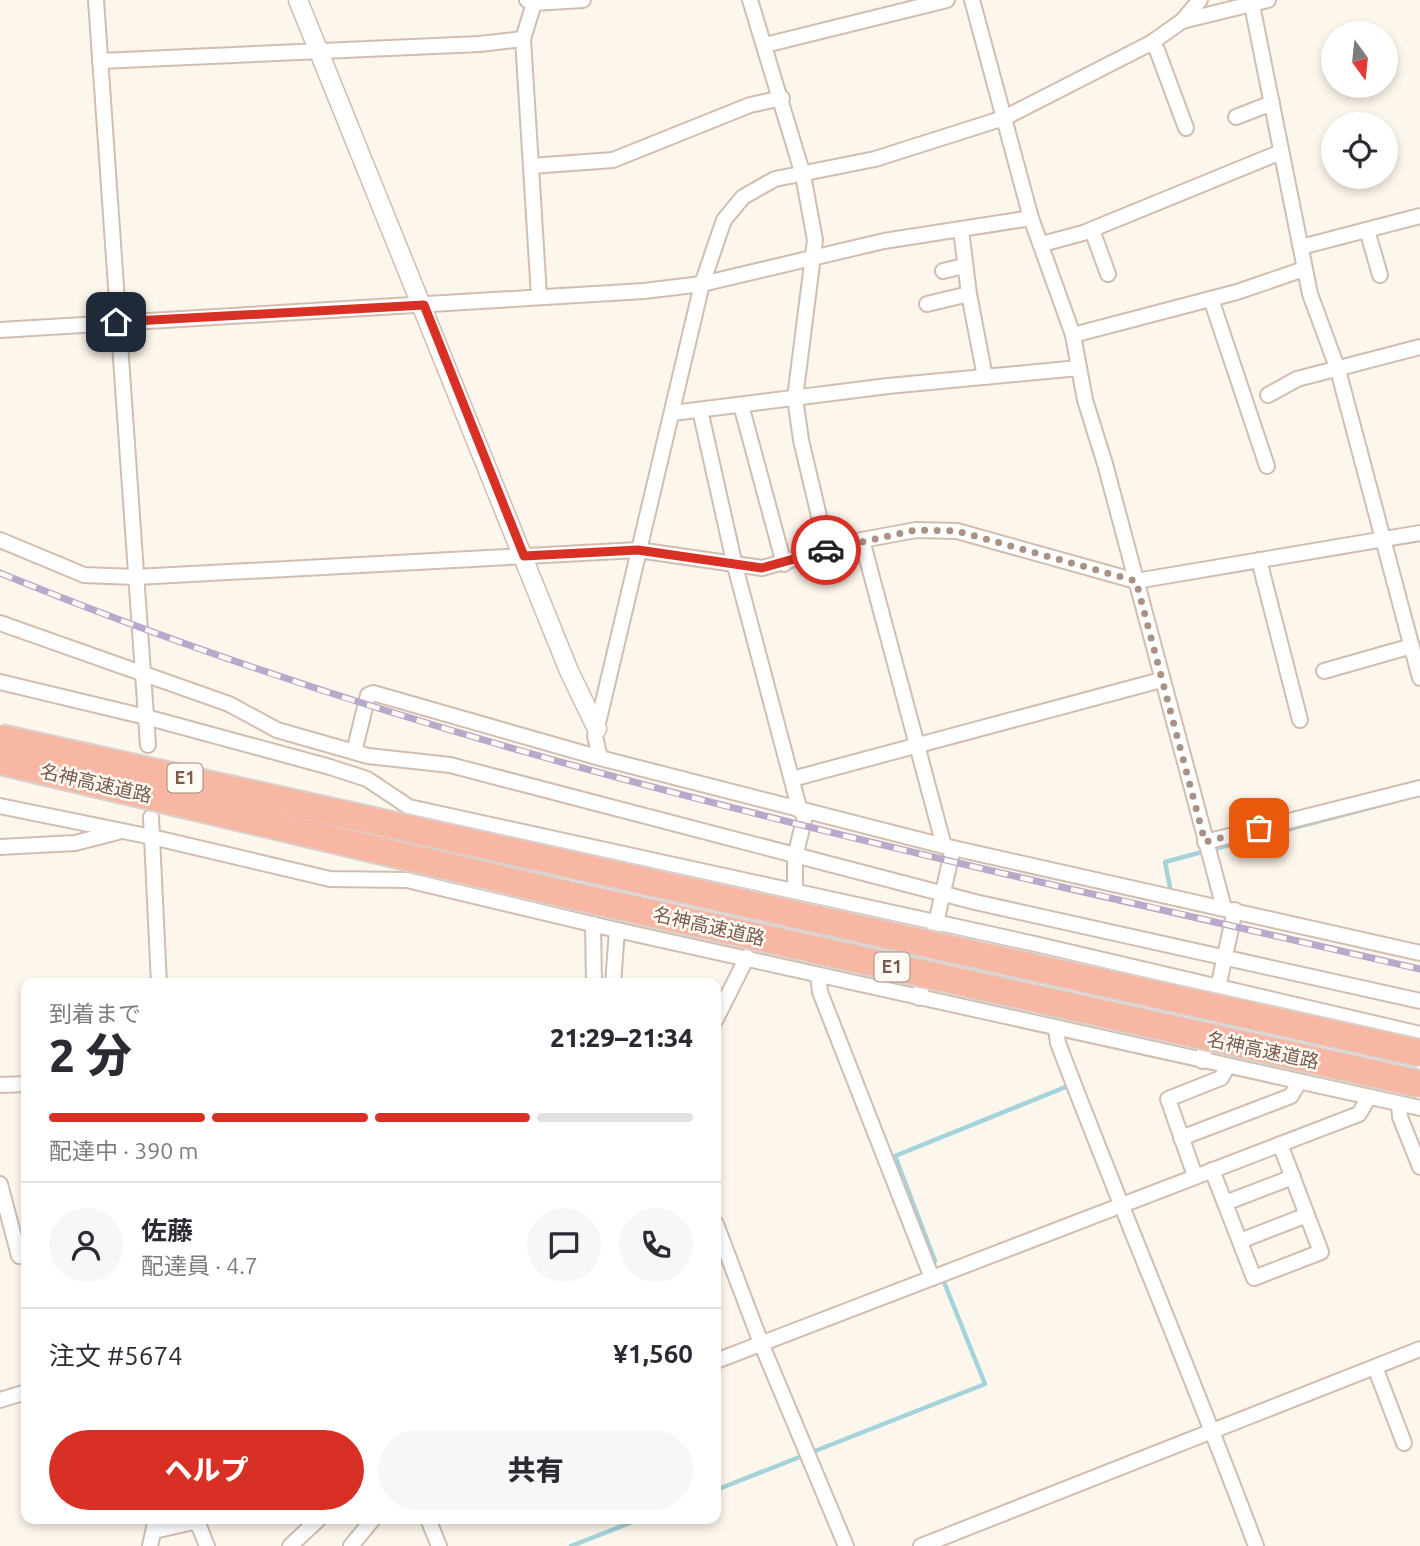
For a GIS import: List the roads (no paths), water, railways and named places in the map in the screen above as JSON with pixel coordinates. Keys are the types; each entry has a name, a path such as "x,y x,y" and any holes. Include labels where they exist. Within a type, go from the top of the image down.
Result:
{"highway":[{"name":"名神高速道路","path":"0,738 1420,1053"},
{"name":"名神高速道路","path":"0,761 560,893 1420,1084"}],"street":[{"path":"96,0 116,322 148,745"},
{"path":"298,0 424,305 569,671 597,729"},
{"path":"539,296 523,39 531,2 583,0"},
{"path":"750,0 782,98 803,175 815,240 795,398 800,440 827,550"},
{"path":"765,45 947,0"},
{"path":"972,0 1031,218 1073,335 1079,368 1205,842 1229,909 1225,957 1202,1061"},
{"path":"600,758 595,736 702,284 724,220 743,197 775,179 875,159 1004,118 1151,43 1182,21 1200,0"},
{"path":"1182,21 1268,0"},
{"path":"1252,2 1304,268 1338,370 1420,678"},
{"path":"100,61 480,44 523,39"},
{"path":"1151,43 1157,50 1186,128"},
{"path":"531,166 613,160 750,105 782,98"},
{"path":"1236,117 1272,103"},
{"path":"1042,244 1092,230 1281,152"},
{"path":"1301,247 1420,216"},
{"path":"0,330 644,291 702,284 814,256 1031,218"},
{"path":"961,230 964,266 985,377"},
{"path":"1092,230 1108,274"},
{"path":"1367,230 1380,275"},
{"path":"943,271 964,266"},
{"path":"1073,335 1211,299 1304,268"},
{"path":"927,304 969,295"},
{"path":"1211,299 1268,466"},
{"path":"1268,395 1297,379 1420,347"},
{"path":"673,413 1079,368"},
{"path":"741,405 785,564"},
{"path":"700,410 735,566 803,811 795,857 799,892 787,967"},
{"path":"0,540 85,575 136,577 638,550 762,568 785,564 862,540 916,530 957,531 1136,581 1420,533"},
{"path":"862,540 917,745 948,847 943,894 919,998"},
{"path":"1259,560 1300,720"},
{"path":"0,623 229,704 277,730 354,752 450,765 943,894 1420,1001"},
{"path":"1324,671 1412,646"},
{"path":"792,779 1161,680"},
{"path":"0,682 146,717 367,779 409,807 936,922 1420,1034"},
{"path":"354,752 368,695 373,693 600,758 803,811 948,847 1420,953"},
{"path":"1205,842 1420,788"},
{"path":"0,806 152,837 330,879 407,880 919,998 1420,1108"},
{"path":"151,817 159,978"},
{"path":"0,847 75,843 122,831"},
{"path":"593,924 594,978"},
{"path":"613,978 617,930"},
{"path":"721,1009 747,957"},
{"path":"818,975 820,992 932,1278"},
{"path":"1056,1028 1058,1043 1119,1205 1212,1429 1256,1546"},
{"path":"1195,1176 1168,1098 1221,1078 1228,1066"},
{"path":"1181,1138 1291,1096 1298,1082"},
{"path":"0,1085 21,1084"},
{"path":"721,1359 1359,1114 1369,1097"},
{"path":"1399,1104 1400,1117 1420,1167"},
{"path":"1212,1170 1254,1278 1321,1252 1280,1144"},
{"path":"1225,1203 1293,1177"},
{"path":"1,1192 21,1255"},
{"path":"1240,1241 1307,1215"},
{"path":"721,1241 846,1546"},
{"path":"921,1546 1420,1349"},
{"path":"1375,1367 1404,1443"},
{"path":"0,1400 21,1394"},
{"path":"153,1532 185,1524"},
{"path":"197,1524 207,1546"},
{"path":"290,1546 314,1524"},
{"path":"351,1546 369,1524"},
{"path":"430,1524 439,1546"}],"waterway":[{"path":"1214,849 1392,802"},
{"path":"1170,887 1165,862 1202,852"},
{"path":"935,1261 895,1156 1068,1086"},
{"path":"815,1451 985,1384 942,1277"},
{"path":"721,1488 802,1456"},
{"path":"571,1546 627,1524"}],"railway":[{"path":"0,573 130,624 261,670 526,752 795,824 1420,969"}]}
